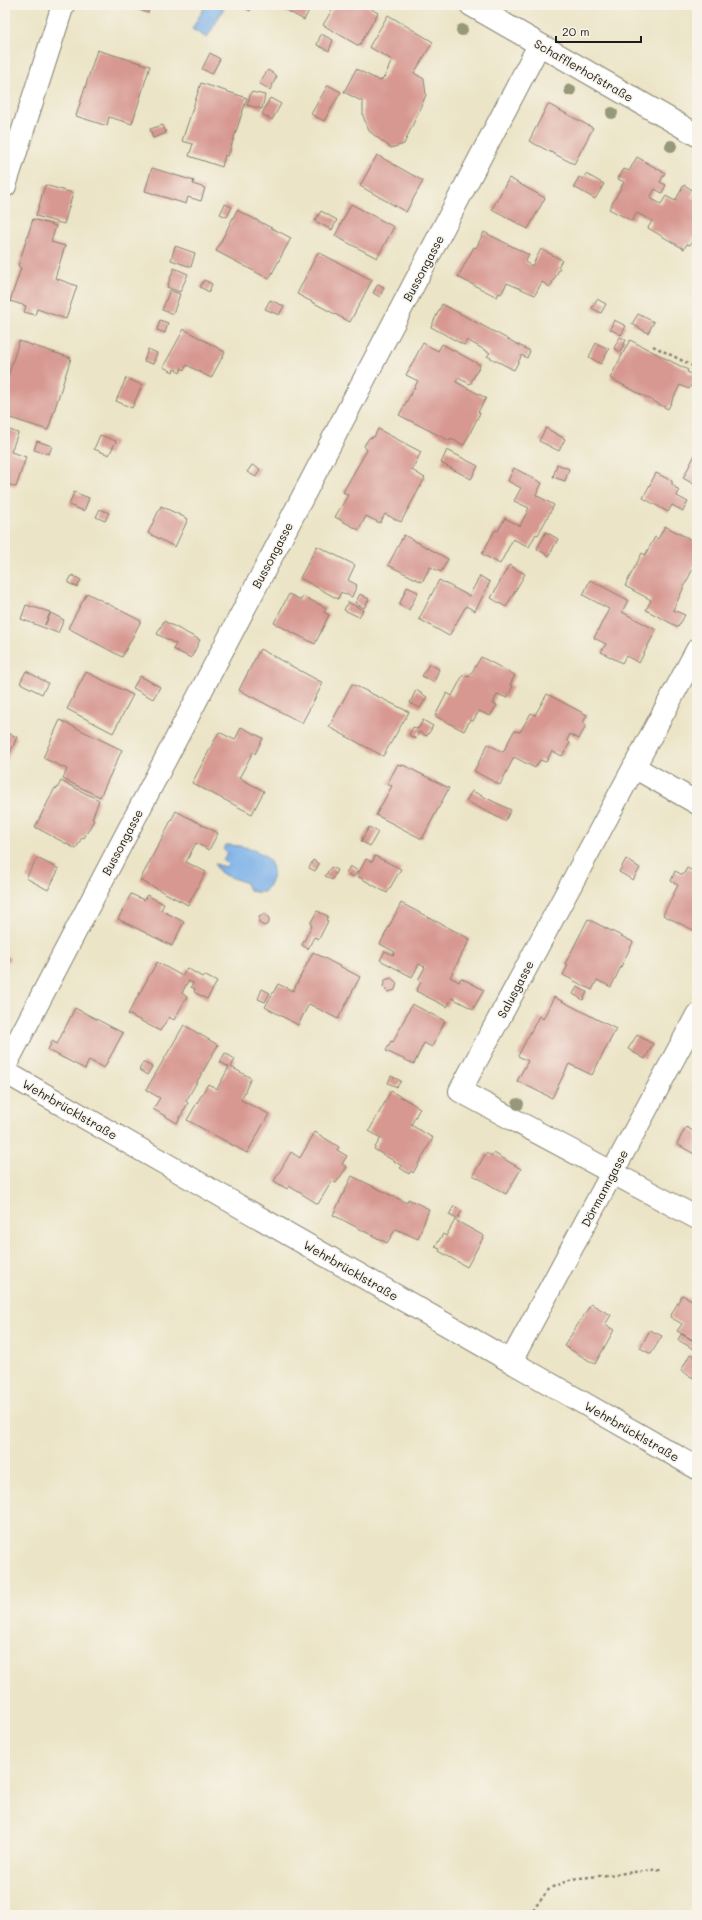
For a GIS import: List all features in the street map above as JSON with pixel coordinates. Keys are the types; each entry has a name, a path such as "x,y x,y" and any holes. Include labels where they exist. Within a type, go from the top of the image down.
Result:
{"street":[{"path":"5,186 63,5"},
{"name":"Schafflerhofstraße","path":"471,5 697,135"},
{"name":"Bussongasse","path":"5,1066 539,44"},
{"name":"Salusgasse","path":"697,650 460,1090 697,1218"},
{"path":"634,768 697,803"},
{"name":"Dörmanngasse","path":"511,1361 697,1016"},
{"name":"Wehrbrücklstraße","path":"5,1072 697,1468"}],"path":[{"path":"653,346 697,368"},
{"path":"528,1915 550,1888 572,1879 661,1869"}],"water":[{"path":"206,5 225,6 207,38 192,29"},
{"path":"226,845 257,851 265,856 271,863 273,871 271,881 264,892 249,890 246,883 224,875 217,869 215,864 226,867 228,864 223,860 227,853 223,849"}],"building":[{"path":"125,5 150,5 148,13"},
{"path":"240,5 253,5 250,11"},
{"path":"277,5 312,5 304,20"},
{"path":"335,5 365,5 378,13 359,46 323,25"},
{"path":"388,15 433,42 414,73 424,79 426,95 404,144 391,148 369,131 363,116 363,102 344,92 356,69 380,81 385,76 392,60 369,47"},
{"path":"5,30 9,31 5,43"},
{"path":"321,34 333,40 329,51 317,45"},
{"path":"97,50 150,66 132,124 109,117 107,126 76,116"},
{"path":"210,53 220,59 212,74 202,69"},
{"path":"268,70 277,76 270,90 259,83"},
{"path":"201,83 247,98 228,156 225,155 222,167 189,156 193,144 182,141"},
{"path":"328,85 341,92 324,121 311,114"},
{"path":"251,92 265,95 262,109 247,105"},
{"path":"270,98 281,104 272,120 262,114"},
{"path":"548,104 593,128 574,164 529,141"},
{"path":"163,125 166,133 153,138 150,129"},
{"path":"377,155 423,181 406,212 360,186"},
{"path":"637,157 665,173 660,182 666,185 662,193 655,189 650,198 661,204 666,196 675,201 684,185 694,191 691,197 697,200 697,232 690,245 687,244 684,249 648,228 652,221 637,213 632,221 609,209 624,182 618,179 624,169 629,171"},
{"path":"152,168 194,181 193,184 205,188 201,201 188,197 186,204 145,191"},
{"path":"586,174 604,184 595,199 574,187 579,177 583,179"},
{"path":"509,178 545,198 528,229 492,209"},
{"path":"45,185 73,193 64,224 36,216"},
{"path":"225,204 232,207 227,217 220,214"},
{"path":"351,204 394,227 377,258 335,236"},
{"path":"237,210 291,238 269,279 216,251"},
{"path":"321,211 337,220 332,230 315,221"},
{"path":"33,219 56,226 51,242 65,246 55,278 77,286 66,319 37,309 35,315 24,312 26,306 10,301 21,268 18,266"},
{"path":"484,232 529,255 525,262 532,266 541,249 562,260 558,267 560,268 550,287 542,282 535,295 507,283 501,294 499,293 497,297 458,277"},
{"path":"175,246 195,253 191,267 171,260"},
{"path":"318,252 372,280 350,322 297,294"},
{"path":"174,268 188,274 180,292 167,287"},
{"path":"204,280 212,284 209,292 200,287"},
{"path":"378,284 384,287 380,297 373,293"},
{"path":"170,290 180,294 173,314 162,310"},
{"path":"597,299 606,304 601,313 592,308"},
{"path":"270,300 284,306 279,315 265,309"},
{"path":"442,304 530,351 527,358 522,355 514,370 487,356 490,353 467,340 464,345 431,327"},
{"path":"638,314 654,322 648,333 632,324"},
{"path":"160,320 168,323 165,333 157,330"},
{"path":"614,320 626,326 621,335 610,329"},
{"path":"184,329 225,352 211,378 187,365 184,370 182,368 180,373 174,369 173,372 163,367"},
{"path":"620,337 626,340 620,352 614,348"},
{"path":"630,340 688,370 687,372 696,376 689,389 680,385 668,409 610,378"},
{"path":"19,341 71,358 48,430 10,418 7,429 18,433 11,452 26,457 16,487 5,483 5,386"},
{"path":"423,343 438,351 442,344 480,365 470,384 458,378 456,382 486,398 478,412 480,413 464,445 451,439 450,441 399,415 418,381 406,375"},
{"path":"596,343 609,349 601,364 589,357"},
{"path":"148,349 157,353 153,364 144,361"},
{"path":"126,378 142,385 132,408 116,401"},
{"path":"546,428 565,439 559,451 539,441"},
{"path":"378,429 421,452 412,470 425,478 401,522 385,514 380,523 366,516 359,530 335,517 348,495 343,492 367,450 364,446 369,438 374,437"},
{"path":"100,435 116,441 109,455 94,449"},
{"path":"37,441 52,446 49,454 34,450"},
{"path":"447,450 478,466 471,479 441,463"},
{"path":"697,451 697,486 683,478"},
{"path":"557,464 569,469 565,481 553,477"},
{"path":"252,465 260,469 256,477 247,472"},
{"path":"514,468 542,483 536,495 554,505 538,535 536,534 529,547 513,539 500,564 482,554 495,530 498,531 505,518 520,526 529,508 514,501 521,488 508,481"},
{"path":"656,473 672,481 672,484 679,491 677,496 688,502 683,511 672,505 668,512 643,498"},
{"path":"74,492 89,498 84,511 69,505"},
{"path":"161,506 188,519 175,547 148,533"},
{"path":"100,509 109,513 105,521 96,517"},
{"path":"665,526 697,543 697,560 673,610 685,615 678,627 646,610 651,600 625,586 642,553 645,555 655,537 658,539"},
{"path":"546,532 558,539 549,556 537,549"},
{"path":"404,535 448,559 441,572 430,567 422,582 388,565"},
{"path":"317,546 355,565 348,580 357,585 352,597 341,592 338,599 300,578"},
{"path":"509,565 525,574 506,607 491,598"},
{"path":"72,575 81,580 77,587 68,583"},
{"path":"480,576 490,582 475,611 466,606 449,636 419,619 439,580 469,596"},
{"path":"590,580 628,600 622,612 656,630 639,663 626,656 622,663 601,652 606,644 594,638 609,609 583,595"},
{"path":"407,587 418,592 409,610 399,605"},
{"path":"87,593 141,621 122,657 68,628"},
{"path":"289,594 301,600 303,596 326,608 324,612 329,615 315,644 274,623"},
{"path":"360,594 369,599 364,608 355,603"},
{"path":"348,602 363,610 359,617 344,610"},
{"path":"26,605 50,612 45,625 51,613 64,620 58,633 21,619"},
{"path":"164,621 200,640 191,658 173,649 176,644 157,634"},
{"path":"260,649 323,683 302,723 239,690"},
{"path":"481,657 515,675 510,685 513,686 507,698 497,694 493,704 497,705 490,716 479,711 473,721 470,720 464,731 435,716 447,693 452,696 463,675 469,677"},
{"path":"429,664 439,669 434,682 422,676"},
{"path":"26,671 48,683 42,694 20,683"},
{"path":"86,672 133,695 113,733 67,709"},
{"path":"140,676 160,687 153,699 133,688"},
{"path":"352,684 409,712 383,756 329,727"},
{"path":"416,690 427,697 420,708 410,703"},
{"path":"547,694 587,715 583,723 586,725 579,739 570,734 567,740 570,743 562,756 552,751 546,762 540,760 535,768 514,757 500,785 474,771 488,744 503,752 514,731 520,732 531,713 535,715"},
{"path":"60,720 122,750 100,797 63,779 67,769 43,758"},
{"path":"423,720 433,726 427,736 419,732 416,739 409,735 413,727 418,729"},
{"path":"241,727 263,738 255,754 253,752 239,778 264,791 252,814 192,783 219,732 235,740"},
{"path":"5,732 17,737 5,765"},
{"path":"398,764 403,765 449,788 422,839 376,815 392,786 387,784"},
{"path":"61,781 99,800 92,819 94,820 84,838 82,837 76,849 35,827 55,788 57,789"},
{"path":"472,791 511,810 505,821 466,801"},
{"path":"176,811 218,833 209,850 196,843 186,862 206,872 188,905 140,880"},
{"path":"369,827 378,832 370,846 361,841"},
{"path":"375,856 401,869 387,893 357,876 366,859 372,862"},
{"path":"37,858 59,869 48,890 26,878"},
{"path":"626,859 640,868 633,880 619,872"},
{"path":"313,860 319,864 315,871 309,868"},
{"path":"350,866 358,871 354,877 346,873"},
{"path":"331,867 337,870 332,880 325,876"},
{"path":"687,868 697,873 697,932 663,915 678,885 671,881 675,871 683,875"},
{"path":"131,894 144,900 147,895 164,904 161,910 184,922 172,946 118,919"},
{"path":"401,903 470,939 450,977 459,982 461,978 484,990 473,1009 452,998 447,1007 416,991 421,982 418,980 425,967 419,964 412,977 380,960 385,951 393,955 395,952 380,944"},
{"path":"317,911 328,916 326,920 328,921 319,939 314,937 308,949 302,945"},
{"path":"264,914 269,918 269,923 264,926 259,923 259,917"},
{"path":"588,919 633,942 611,987 597,980 592,990 563,975 568,965 565,964"},
{"path":"313,952 360,977 338,1019 309,1004 298,1025 265,1007 278,984 293,991"},
{"path":"5,955 10,958 5,966"},
{"path":"157,962 182,976 187,968 202,977 204,975 217,982 207,999 194,992 195,989 191,987 193,983 188,981 182,993 187,997 174,1020 169,1017 160,1031 128,1014"},
{"path":"391,978 397,983 395,990 388,992 383,987 385,980"},
{"path":"577,987 587,992 583,1000 573,994"},
{"path":"262,989 270,993 265,1002 258,999"},
{"path":"554,997 616,1029 592,1075 569,1064 552,1098 517,1081 528,1061 518,1056 539,1016 543,1019"},
{"path":"412,1004 445,1021 432,1047 424,1043 414,1064 386,1051 391,1041 393,1042"},
{"path":"75,1008 123,1033 104,1068 89,1060 85,1069 48,1050 52,1041 57,1044"},
{"path":"184,1025 218,1045 186,1101 188,1103 177,1123 153,1109 160,1098 146,1090"},
{"path":"637,1035 653,1044 645,1059 628,1049"},
{"path":"225,1053 235,1059 231,1067 251,1078 241,1100 269,1114 247,1153 187,1120 208,1084 217,1089 229,1067 220,1062"},
{"path":"143,1062 152,1067 147,1075 139,1070"},
{"path":"391,1076 401,1081 397,1087 388,1083"},
{"path":"391,1091 420,1108 411,1125 433,1138 413,1173 411,1171 409,1174 400,1168 402,1166 374,1149 381,1138 369,1131"},
{"path":"686,1127 697,1133 696,1155 677,1144"},
{"path":"315,1132 339,1147 337,1150 347,1156 342,1164 347,1167 336,1183 332,1181 318,1204 289,1186 287,1189 274,1181 291,1152 300,1158"},
{"path":"486,1153 492,1156 494,1153 521,1169 506,1194 473,1175"},
{"path":"352,1176 407,1203 408,1199 429,1209 418,1239 396,1229 387,1243 333,1215"},
{"path":"454,1206 462,1211 457,1219 449,1215"},
{"path":"455,1220 484,1236 467,1267 439,1251 440,1249 435,1247 443,1234 446,1236"},
{"path":"682,1295 694,1301 697,1298 697,1342 677,1331 682,1324 670,1317"},
{"path":"591,1304 611,1315 605,1325 614,1330 595,1364 564,1346"},
{"path":"650,1330 662,1336 651,1354 640,1348"},
{"path":"681,1334 697,1343 697,1351 678,1340"},
{"path":"690,1354 697,1358 697,1380 681,1371"},
{"path":"697,1743 697,1754 693,1751"}]}
